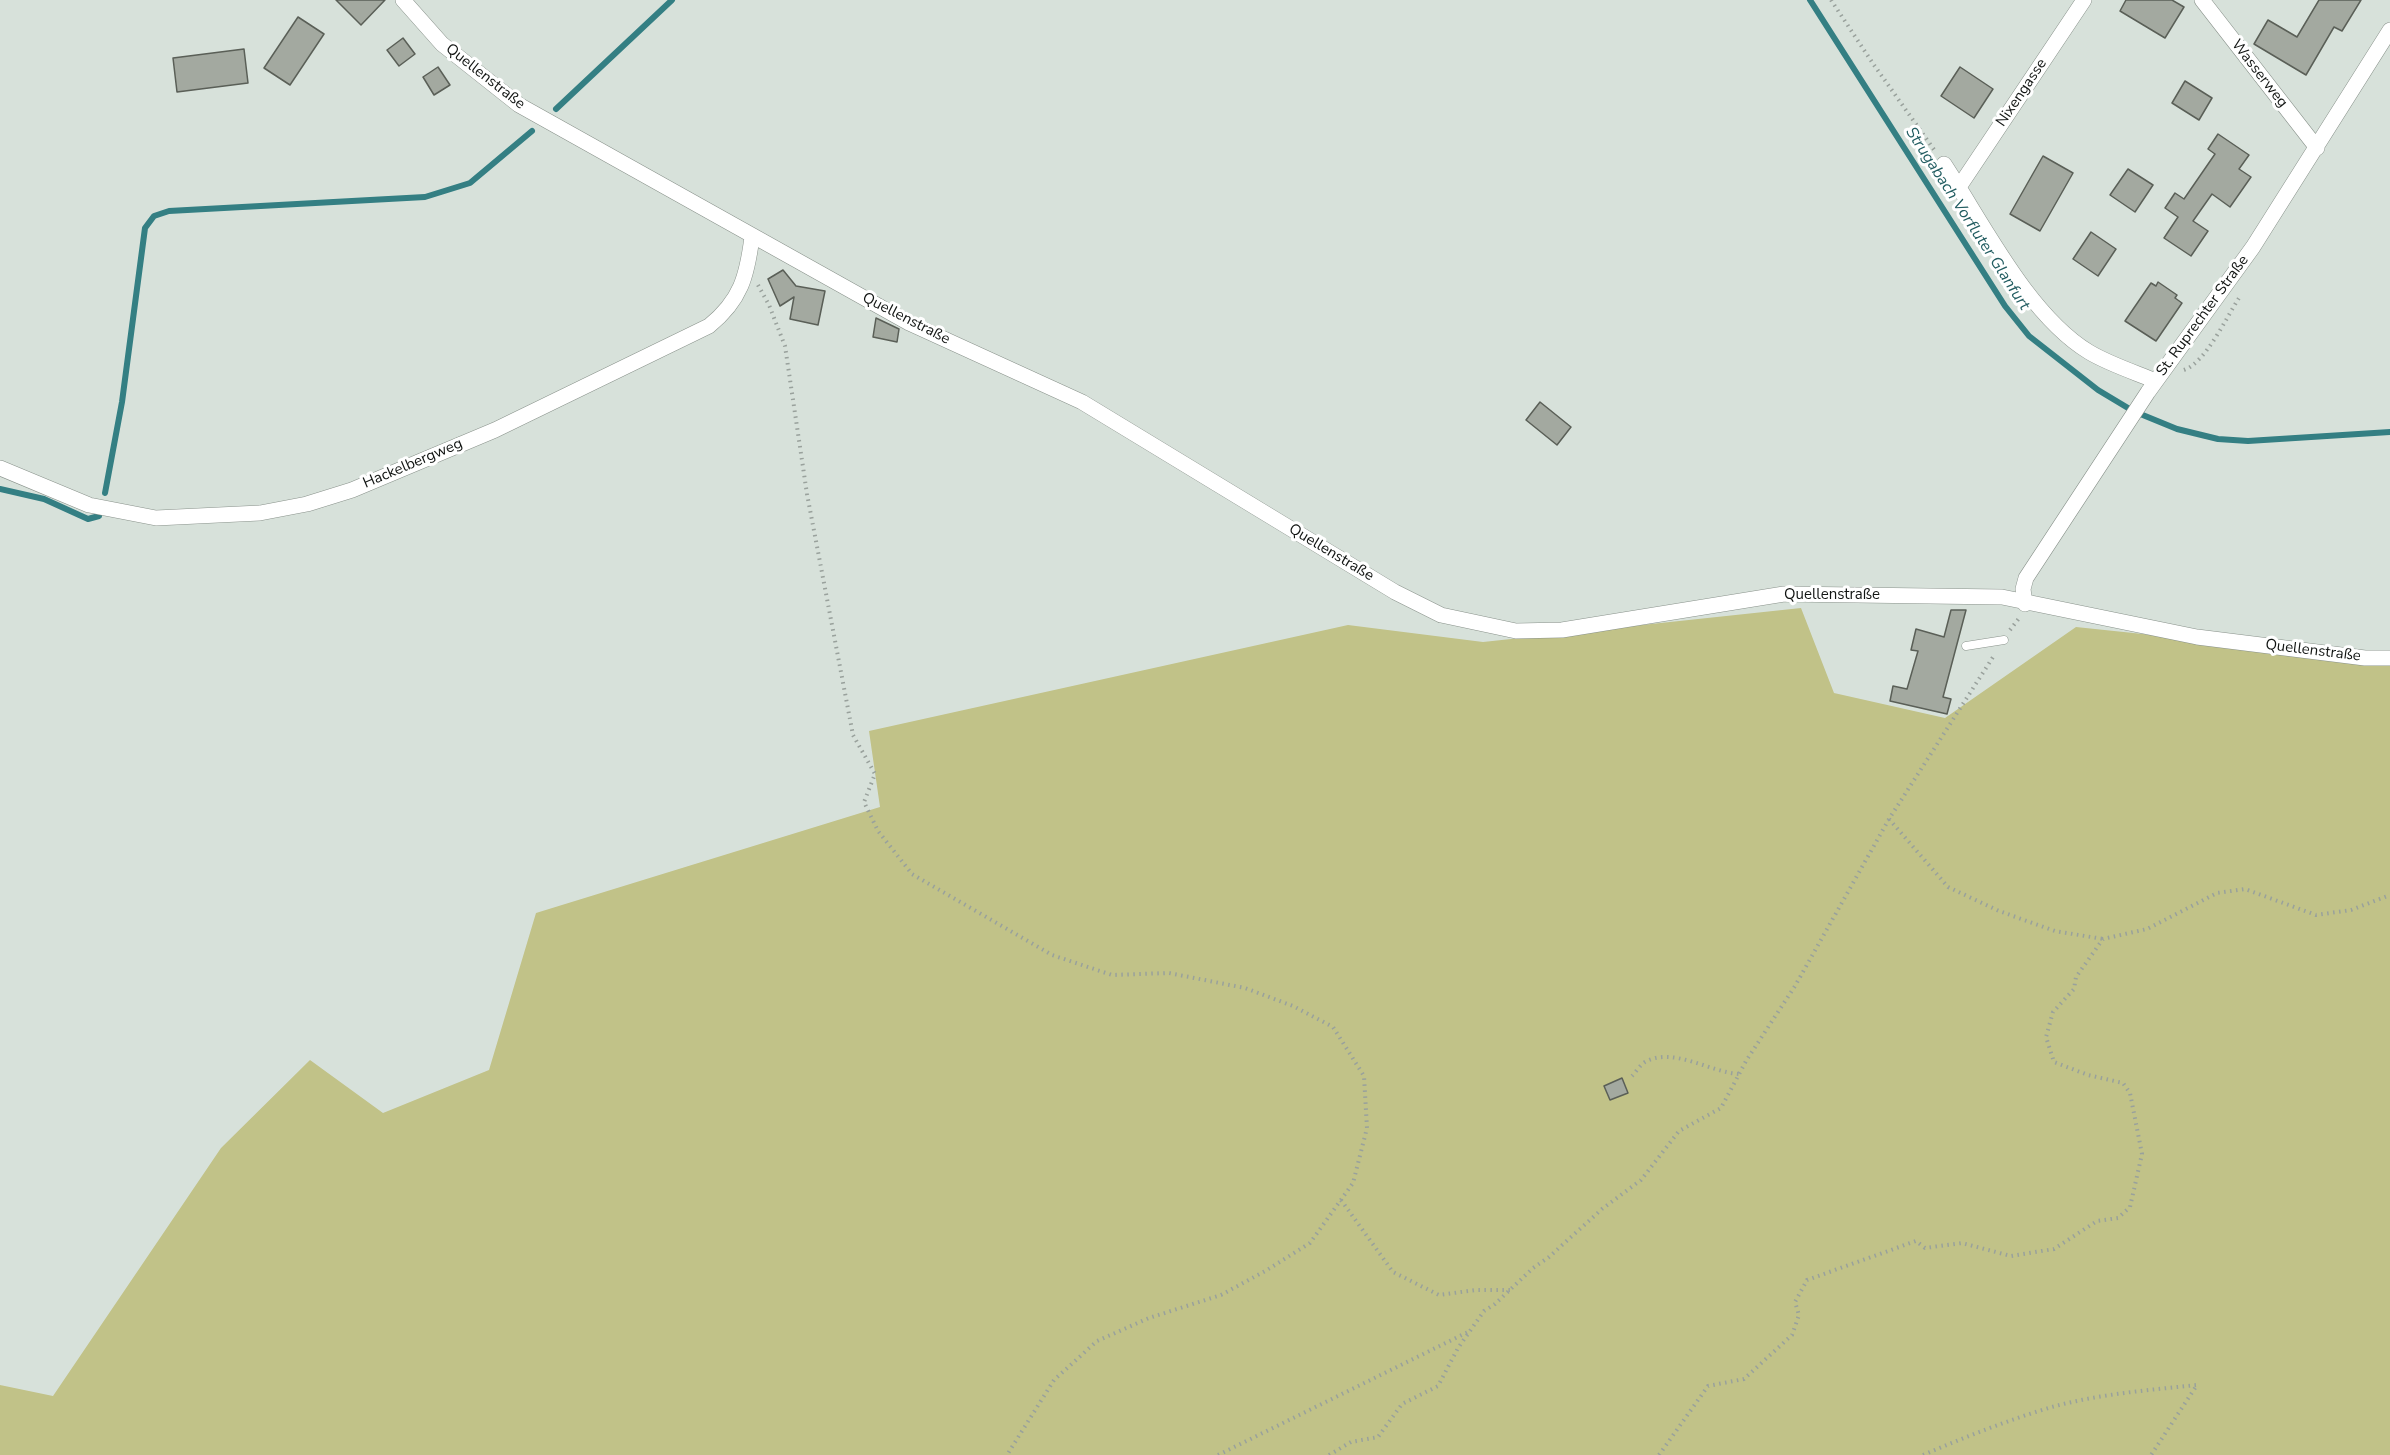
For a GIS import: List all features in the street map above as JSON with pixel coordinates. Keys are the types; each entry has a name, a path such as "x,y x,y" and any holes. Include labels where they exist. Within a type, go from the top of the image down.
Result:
{"street":[{"name":"Quellenstraße","path":"403,0 442,44 519,105 909,323 1082,402 1395,592 1441,615 1516,631 1539,631 1562,630 1784,594 2002,597 2025,604 2197,638 2365,658 2390,658"},
{"name":"Nixengasse","path":"1959,187 2084,0"},
{"name":"Wasserweg","path":"2202,0 2317,148"},
{"name":"St. Ruprechter Straße","path":"2025,604 2023,589 2026,578 2152,386 2253,247 2390,30"},
{"path":"1944,164 2025,291 2056,326 2090,353 2152,386"},
{"name":"Hackelbergweg","path":"0,468 89,505 156,518 260,513 308,504 352,490 495,430 709,326 733,303 748,267 752,237"}],"lane":[{"path":"1966,646 2004,640"}],"path":[{"path":"1831,0 1944,164"},
{"path":"748,267 769,305 785,346 807,494 853,735 875,774 864,802 878,831 912,874 1052,955 1112,975 1169,974 1245,988 1293,1006 1334,1027 1364,1076 1367,1128 1353,1183 1310,1243 1221,1295 1149,1318 1097,1341 1054,1380 1007,1455"},
{"path":"1329,1455 1351,1442 1378,1437 1402,1404 1438,1386 1484,1311 1602,1209 1641,1180 1679,1131 1721,1108 1746,1061 1795,986 1889,819 2025,604"},
{"path":"1889,819 1948,886 2000,910 2055,931 2103,939 2147,929 2217,892 2245,889 2316,915 2351,910 2390,895"},
{"path":"1659,1455 1708,1386 1744,1379 1792,1335 1799,1315 1795,1302 1807,1280 1916,1241 1924,1248 1962,1243 2011,1256 2054,1249 2097,1221 2118,1218 2130,1207 2142,1154 2130,1093 2122,1083 2088,1075 2054,1062 2046,1037 2053,1012 2074,989 2076,977 2103,939"},
{"path":"1632,1077 1644,1062 1665,1058 1696,1062 1724,1074 1741,1074"},
{"path":"1341,1200 1393,1272 1439,1295 1476,1290 1510,1290"},
{"path":"1218,1455 1470,1331"},
{"path":"1923,1455 1979,1431 2054,1407 2125,1393 2198,1385 2151,1455"}],"green space":[{"path":"1801,608 1834,693 1945,718 2076,627 2390,660 2390,1455 0,1455 0,1385 53,1396 221,1148 310,1060 383,1113 489,1070 536,913 880,807 869,731 1348,625 1483,642"}],"building":[{"path":"336,0 385,0 361,25"},
{"path":"2126,0 2172,0 2184,7 2165,38 2120,11"},
{"path":"2319,0 2361,0 2342,31 2334,27 2306,75 2254,44 2268,20 2297,37"},
{"path":"298,17 324,34 290,85 264,68"},
{"path":"403,38 415,54 399,66 387,50"},
{"path":"244,49 248,83 177,92 173,58"},
{"path":"438,67 450,85 434,95 423,77"},
{"path":"1960,67 1993,89 1974,118 1941,96"},
{"path":"2185,81 2212,98 2199,120 2172,103"},
{"path":"2218,134 2249,155 2239,169 2251,177 2230,207 2212,194 2193,221 2208,231 2191,256 2164,238 2178,217 2165,208 2175,193 2184,199 2215,154 2208,149"},
{"path":"2043,156 2073,173 2040,231 2010,214"},
{"path":"2128,169 2153,185 2135,212 2110,195"},
{"path":"2091,232 2116,249 2098,276 2073,259"},
{"path":"783,270 796,286 825,291 818,325 790,319 794,297 780,306 768,279"},
{"path":"2158,282 2177,295 2175,298 2182,303 2156,341 2125,321 2151,283 2156,286"},
{"path":"876,318 899,329 897,342 873,337"},
{"path":"1540,402 1571,427 1557,445 1526,420"},
{"path":"1951,610 1966,610 1943,697 1951,699 1947,714 1890,701 1893,686 1907,689 1918,651 1911,650 1916,629 1944,637"},
{"path":"1622,1078 1628,1093 1610,1100 1604,1086"}],"waterway":[{"path":"556,109 672,0"},
{"name":"Strugabach Vorfluter Glanfurt","path":"1810,0 2005,306 2029,336 2098,390 2133,411 2177,429 2218,439 2248,441 2390,432"},
{"path":"105,493 122,402 145,228 154,216 169,211 425,197 470,183 532,131"},
{"path":"0,489 44,499 88,519 99,516"}]}
